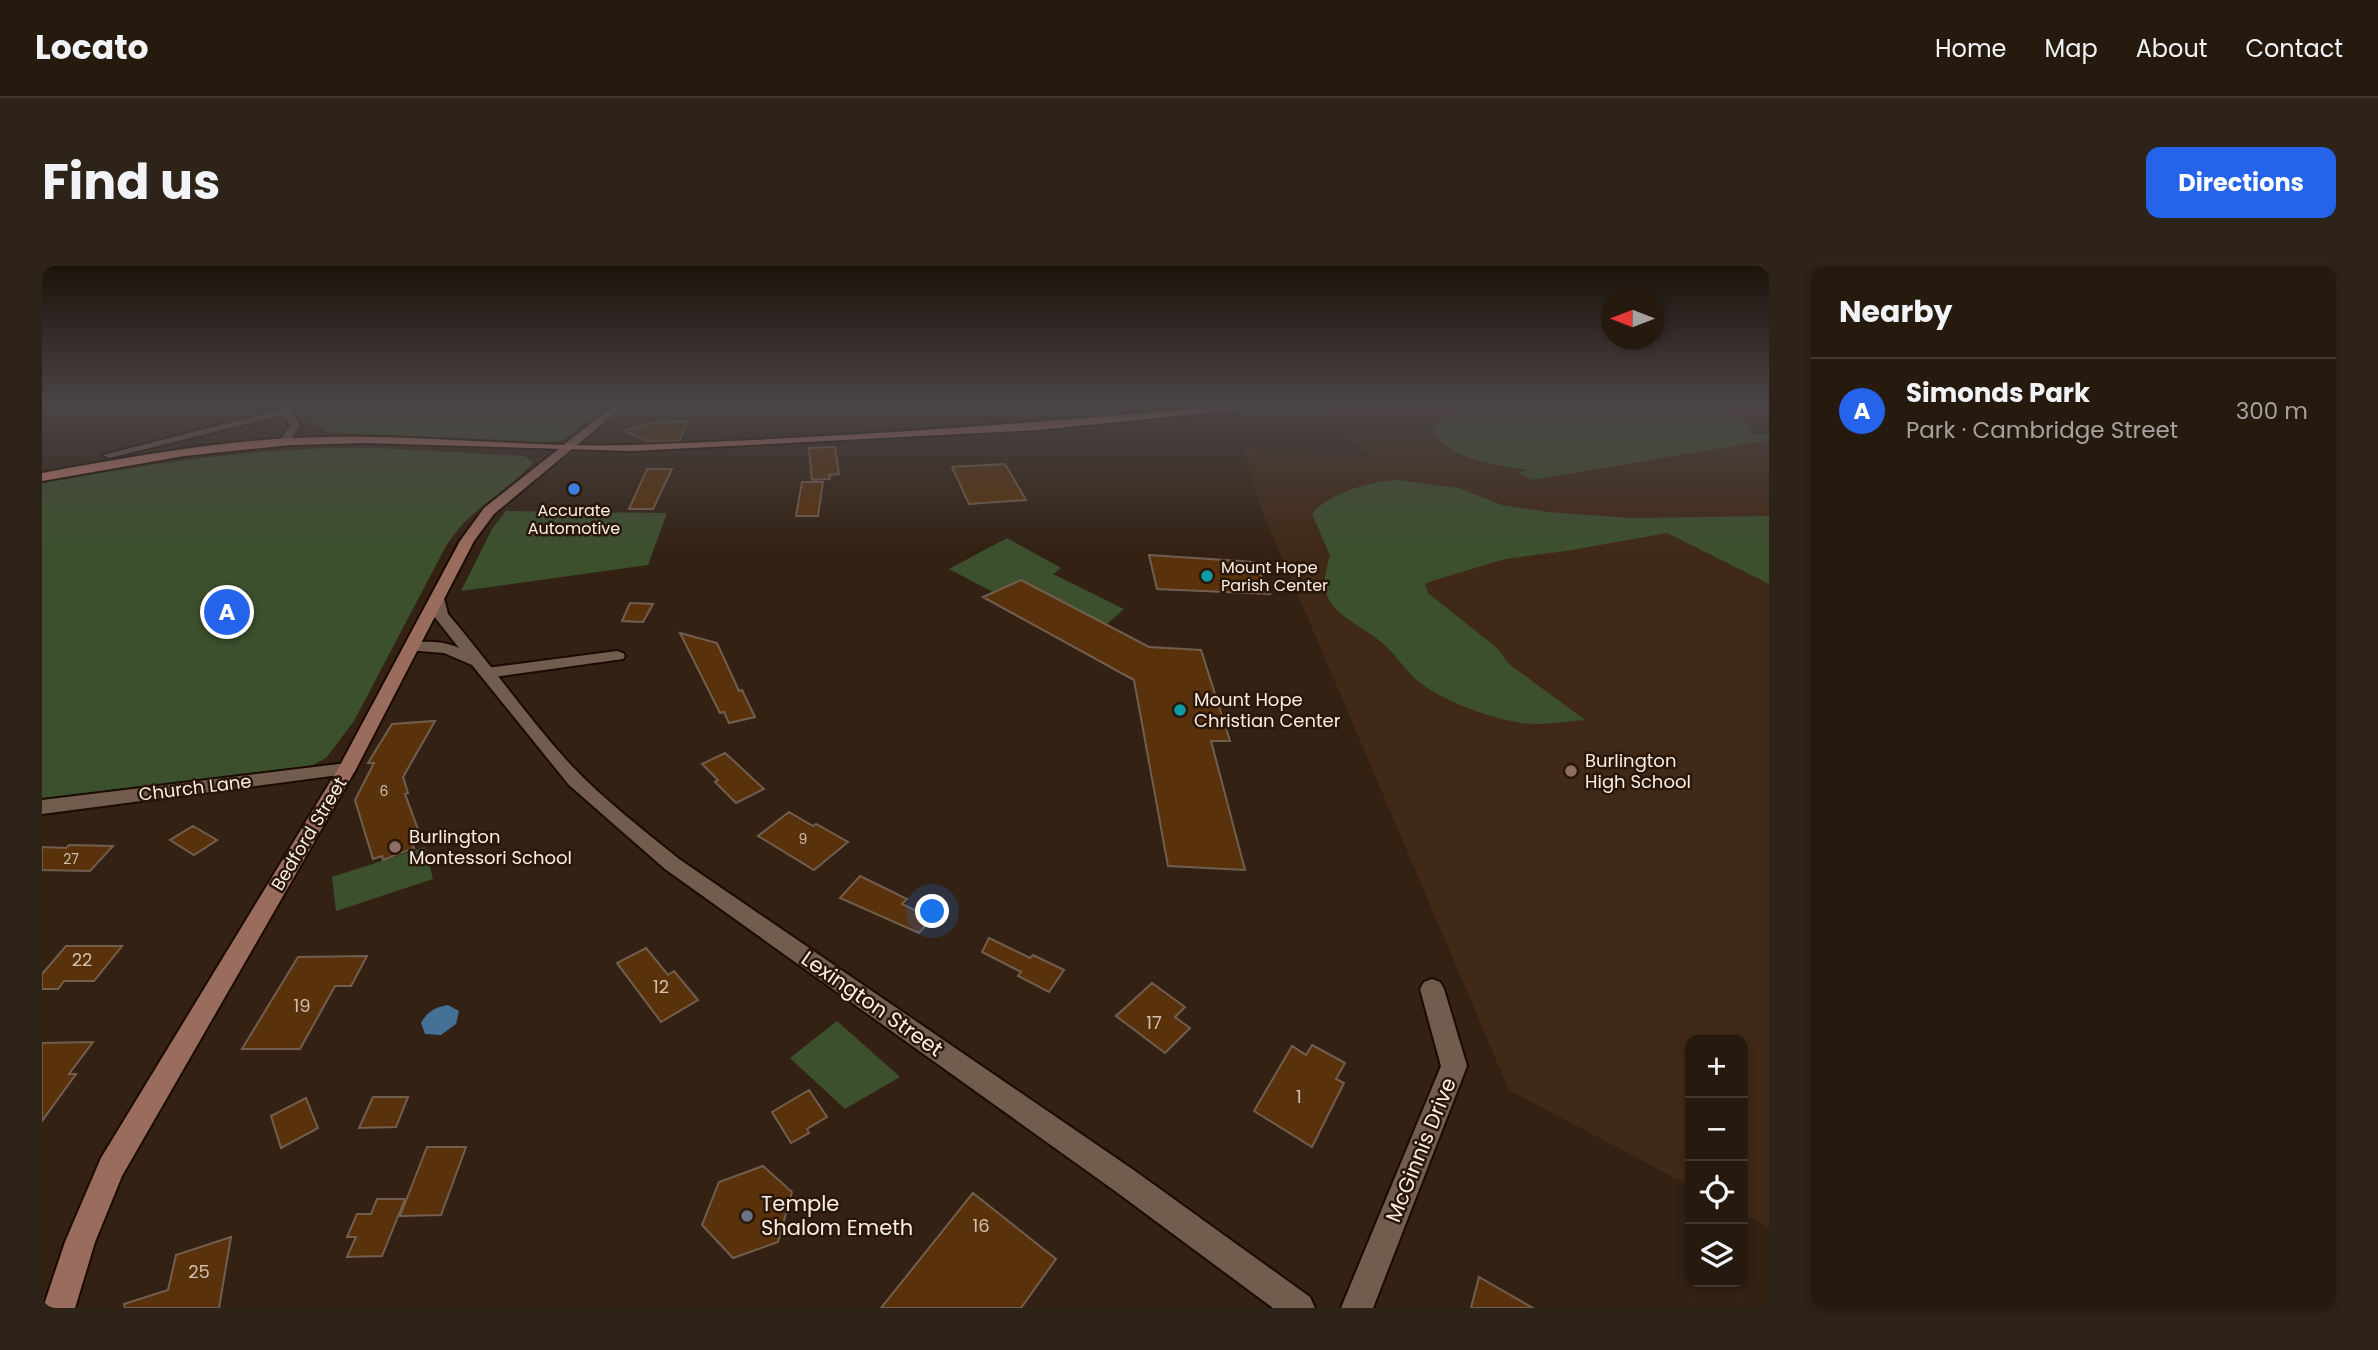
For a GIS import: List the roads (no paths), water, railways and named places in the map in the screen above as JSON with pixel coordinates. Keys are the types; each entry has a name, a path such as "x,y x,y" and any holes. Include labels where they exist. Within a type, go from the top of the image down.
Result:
{"main road":[{"path":"42,477 174,454"},
{"name":"Bedford Street","path":"59,1308 80,1241 111,1168 347,769 413,647 451,568 484,517 559,454"}],"street":[{"path":"109,455 115,454"},
{"name":"Lexington Street","path":"437,598 441,615 564,768 633,832 672,863 1125,1181 1299,1308"},
{"name":"Lexington Street","path":"413,647 447,648 482,668"},
{"path":"482,668 617,656"},
{"name":"Church Lane","path":"42,807 347,769"},
{"name":"McGinnis Drive","path":"1357,1308 1454,1066 1432,989"}],"water":[{"path":"448,1005 459,1011 456,1024 441,1035 425,1034 421,1023 426,1016 435,1009"}],"place":[{"name":"Accurate Automotive","path":"574,489"},
{"name":"Mount Hope Parish Center","path":"1207,576"},
{"name":"Simonds Park","path":"227,612"},
{"name":"Mount Hope Christian Center","path":"1180,710"},
{"name":"Burlington High School","path":"1571,771"},
{"name":"Burlington Montessori School","path":"395,847"},
{"name":"Temple Shalom Emeth","path":"747,1216"}]}
